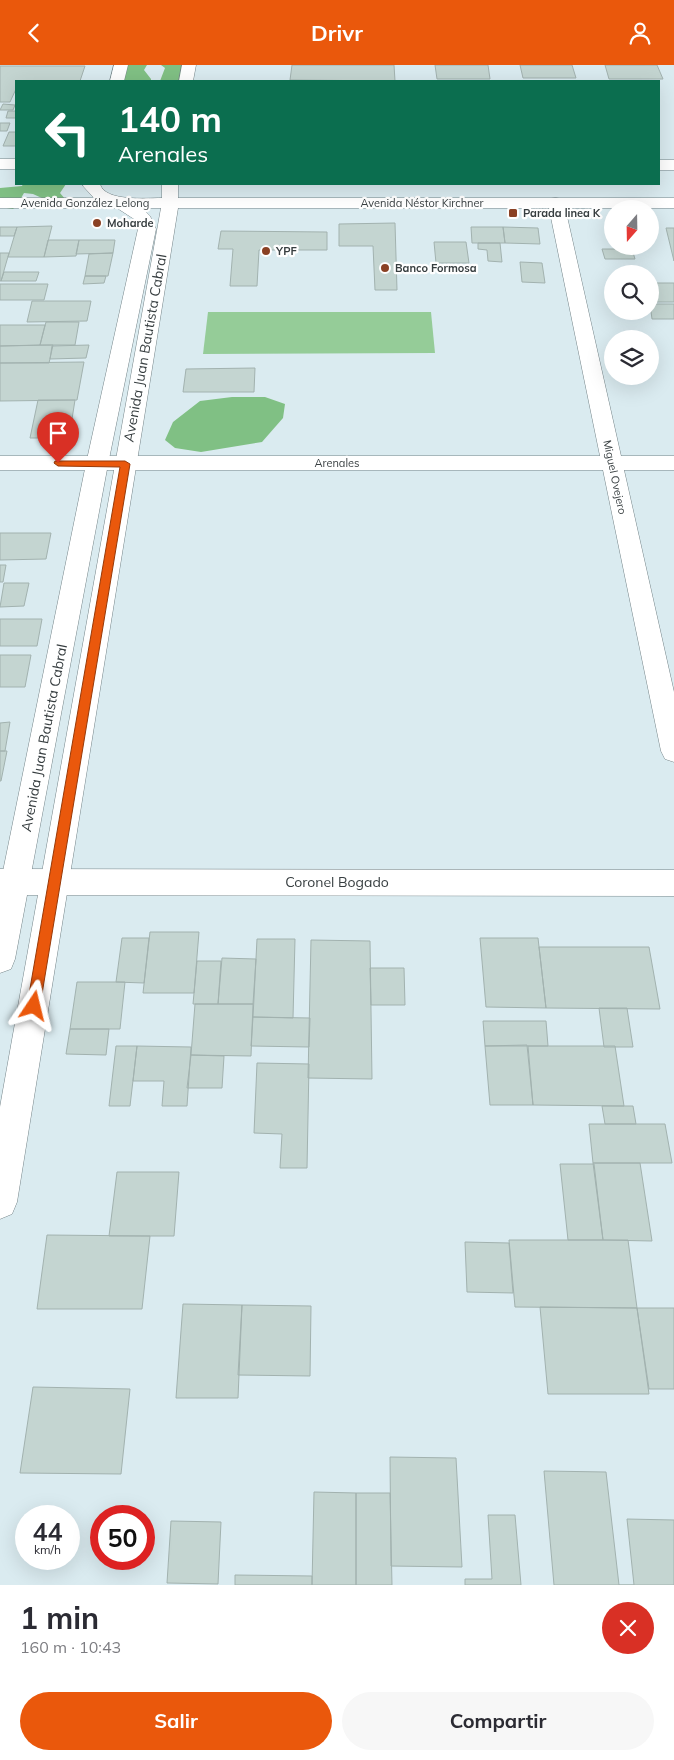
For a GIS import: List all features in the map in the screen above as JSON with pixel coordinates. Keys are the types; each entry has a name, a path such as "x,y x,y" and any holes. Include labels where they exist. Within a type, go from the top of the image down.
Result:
{"main road":[{"path":"117,80 121,65"},
{"path":"186,80 189,65"},
{"path":"0,164 15,164"},
{"path":"660,165 674,165"},
{"path":"92,185 95,192 101,196 123,203"},
{"name":"Avenida Juan Bautista Cabral","path":"0,1202 170,204 170,185"},
{"path":"270,185 271,191 278,198 289,203"},
{"name":"Avenida Néstor Kirchner","path":"170,204 289,203 554,194 674,203"},
{"name":"Miguel Ovejero","path":"554,194 674,751"},
{"name":"Avenida González Lelong","path":"0,203 170,204"},
{"name":"Avenida Juan Bautista Cabral","path":"0,959 8,882 147,229 140,215 123,203"},
{"name":"Arenales","path":"0,463 674,463"},
{"name":"Coronel Bogado","path":"8,882 674,883"}],"green space":[{"path":"119,65 147,65 144,70 151,80 120,80 122,75"},
{"path":"161,65 183,65 185,71 180,80 160,80 165,68"},
{"path":"65,185 60,193 66,200 55,204 33,194 24,193 13,209 0,207 0,188"},
{"path":"208,312 431,312 435,353 203,354"},
{"path":"232,397 265,397 285,404 283,418 262,442 201,452 175,448 165,440 173,422 200,401"}],"building":[{"path":"292,65 394,65 395,80 290,80"},
{"path":"435,65 488,65 490,79 437,79"},
{"path":"520,65 572,65 576,78 523,78"},
{"path":"605,65 657,65 663,79 609,79"},
{"path":"0,66 85,66 80,80 15,80 15,91 10,102 0,102"},
{"path":"3,104 15,105 13,110 0,110"},
{"path":"8,111 15,111 15,118 6,118"},
{"path":"0,123 10,123 7,131 0,131"},
{"path":"9,132 15,132 15,146 3,146"},
{"name":"Banco Formosa","path":"395,223 397,290 375,290 373,246 339,246 339,224"},
{"path":"52,226 44,257 8,257 17,227"},
{"path":"0,227 17,227 14,236 0,236"},
{"path":"471,227 503,227 505,243 472,243"},
{"path":"503,227 538,228 540,244 505,243"},
{"path":"666,228 674,228 674,261"},
{"path":"221,231 327,232 327,250 259,250 257,286 230,286 233,249 218,249"},
{"path":"48,240 79,240 76,256 44,257"},
{"path":"79,240 115,240 113,253 76,254"},
{"path":"434,242 466,242 469,263 436,263"},
{"path":"478,243 500,243 502,262 488,261 487,250 478,249"},
{"path":"602,249 604,249 604,255 634,255 635,259 605,259"},
{"path":"0,253 9,253 1,281 0,281"},
{"path":"113,253 108,276 85,276 89,254"},
{"path":"520,262 542,263 545,283 522,282"},
{"path":"4,272 39,272 36,281 1,281"},
{"path":"85,276 106,276 104,283 83,284"},
{"path":"659,283 674,283 674,302 659,302"},
{"path":"0,284 48,284 44,300 0,300"},
{"path":"32,301 91,301 87,321 27,322"},
{"path":"659,304 674,304 674,319 659,319"},
{"path":"46,322 79,322 75,345 40,345"},
{"path":"0,325 45,325 40,345 0,346"},
{"path":"53,345 49,363 0,363 0,346"},
{"path":"89,345 86,358 50,359 52,346"},
{"path":"84,362 77,400 0,401 0,363"},
{"path":"255,368 254,392 183,392 186,369"},
{"path":"38,400 75,400 69,438 30,438"},
{"path":"0,533 51,533 46,559 0,560"},
{"path":"0,565 6,565 3,582 0,582"},
{"path":"4,583 29,583 24,606 0,607"},
{"path":"0,619 42,619 37,646 0,646"},
{"path":"0,655 31,655 25,687 0,687"},
{"path":"10,722 5,751 0,751 0,723"},
{"path":"0,751 7,751 1,781 0,781"},
{"path":"150,932 199,932 194,993 143,993"},
{"path":"122,938 149,938 144,983 116,982"},
{"path":"480,938 538,938 546,1008 486,1007"},
{"path":"257,939 295,939 293,1018 253,1017"},
{"path":"311,940 370,941 372,1079 308,1078"},
{"path":"539,947 649,947 660,1009 546,1008"},
{"path":"222,958 256,959 253,1004 218,1004"},
{"path":"197,961 221,961 218,1004 193,1004"},
{"path":"370,968 404,968 405,1005 371,1005"},
{"path":"77,982 125,982 120,1029 70,1029"},
{"path":"195,1004 253,1004 251,1056 191,1055"},
{"path":"599,1008 627,1008 633,1047 604,1047"},
{"path":"253,1017 310,1018 309,1047 251,1046"},
{"path":"483,1021 546,1021 548,1046 485,1046"},
{"path":"70,1029 109,1029 106,1055 66,1054"},
{"path":"527,1045 533,1105 490,1105 485,1046"},
{"path":"116,1046 137,1046 130,1106 109,1106"},
{"path":"137,1046 191,1047 187,1106 162,1106 164,1081 133,1081"},
{"path":"528,1046 615,1046 624,1106 533,1105"},
{"path":"191,1055 224,1056 222,1088 187,1088"},
{"path":"257,1063 309,1064 307,1168 280,1168 282,1134 254,1133"},
{"path":"602,1106 633,1106 636,1124 605,1124"},
{"path":"589,1124 665,1124 672,1163 593,1163"},
{"path":"593,1163 640,1163 652,1241 603,1240"},
{"path":"560,1164 594,1164 603,1240 568,1240"},
{"path":"117,1172 179,1172 174,1236 109,1236"},
{"path":"47,1235 150,1236 142,1309 37,1309"},
{"path":"509,1240 628,1240 637,1308 515,1307"},
{"path":"465,1242 509,1243 513,1293 467,1292"},
{"path":"183,1304 242,1305 238,1398 176,1398"},
{"path":"242,1305 311,1306 310,1376 238,1375"},
{"path":"540,1307 637,1308 649,1394 548,1394"},
{"path":"637,1308 674,1308 674,1389 649,1389"},
{"path":"33,1387 130,1389 121,1474 20,1473"},
{"path":"390,1457 456,1458 462,1567 391,1566"},
{"path":"544,1471 606,1472 619,1585 554,1585"},
{"path":"314,1492 356,1493 356,1585 312,1585"},
{"path":"356,1493 390,1493 392,1585 356,1585"},
{"path":"488,1515 515,1515 521,1585 465,1585 465,1579 492,1579"},
{"path":"627,1519 674,1520 674,1585 634,1585"},
{"path":"171,1521 221,1522 218,1584 167,1583"},
{"path":"235,1575 312,1576 312,1585 235,1585"}],"place":[{"name":"Parada linea K","path":"513,213"},
{"name":"Moharde","path":"97,223"},
{"name":"YPF","path":"266,251"},
{"name":"Banco Formosa","path":"385,268"}],"route":[{"path":"34,1006 125,464 58,463"}]}
